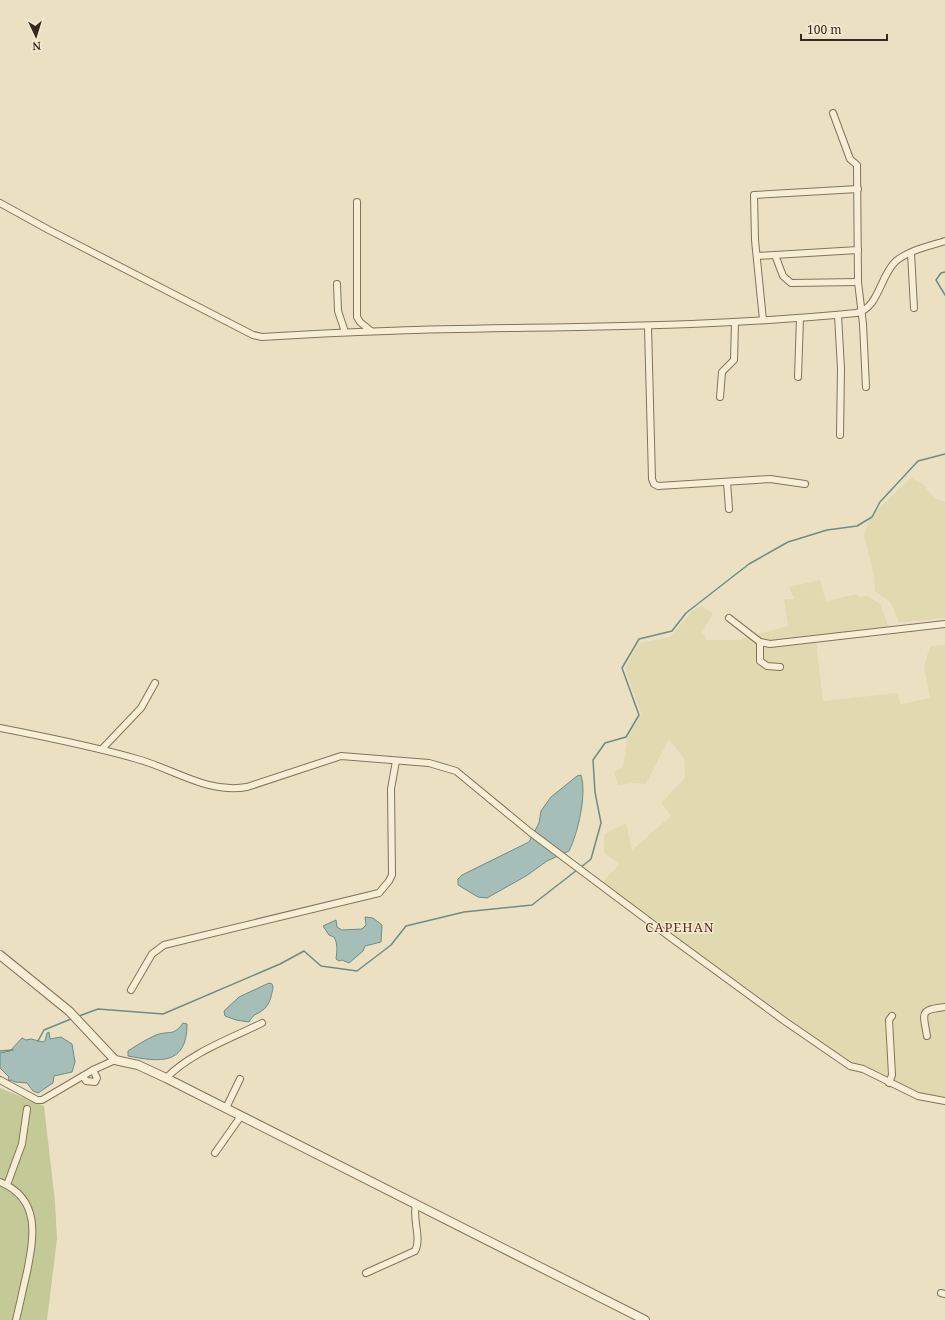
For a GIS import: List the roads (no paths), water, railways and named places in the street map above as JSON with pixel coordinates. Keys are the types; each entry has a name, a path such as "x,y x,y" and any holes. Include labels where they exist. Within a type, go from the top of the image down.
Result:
{"street":[{"path":"833,113 850,159 857,165 858,282 866,387"},
{"path":"763,320 753,200 755,194 858,189"},
{"path":"354,332 358,320 357,202"},
{"path":"0,203 49,230 256,336 262,337 371,331 648,327 800,318 861,312 871,304 890,267 902,256 945,241"},
{"path":"757,256 858,250"},
{"path":"912,253 914,308"},
{"path":"775,255 783,276 791,283 858,282"},
{"path":"337,284 338,311 345,332"},
{"path":"838,315 841,369 840,435"},
{"path":"798,377 800,318"},
{"path":"358,320 371,331"},
{"path":"720,397 722,372 734,360 734,322"},
{"path":"648,327 652,482 658,486 770,479 805,484"},
{"path":"727,482 729,509"},
{"path":"729,618 760,642 770,644 945,624"},
{"path":"760,642 760,661 767,666 780,667"},
{"path":"102,749 141,708 155,683"},
{"path":"0,728 102,749 145,761 201,783 233,790 247,787 341,756 429,764 456,772 530,832 587,873 670,937 786,1022 850,1066 863,1069 918,1096 945,1101"},
{"path":"131,990 152,954 164,945 379,893 392,875 391,789 396,760"},
{"path":"0,955 78,1020 114,1058 138,1065 166,1078 645,1320"},
{"path":"927,1036 924,1016 925,1012 928,1009 945,1007"},
{"path":"889,1083 892,1075 889,1020 892,1016"},
{"path":"166,1078 175,1069 203,1052 262,1023"},
{"path":"0,1080 37,1100 42,1100 114,1058"},
{"path":"83,1076 86,1081 95,1082 97,1078 93,1070"},
{"path":"226,1108 240,1079"},
{"path":"7,1185 22,1144 27,1109"},
{"path":"215,1153 241,1116"},
{"path":"0,1182 15,1191 27,1205 34,1229 32,1246 16,1320"},
{"path":"366,1273 415,1251 418,1242 414,1217 416,1204"}],"water":[{"path":"581,775 583,792 581,813 576,834 569,851 547,861 526,876 487,898 478,897 458,885 458,879 462,875 529,842 539,823 541,811 551,797 577,776"},
{"path":"365,917 373,918 382,925 381,942 365,946 363,951 349,963 342,960 339,961 336,959 337,948 334,937 329,935 323,926 336,920 337,927 342,930 362,929 366,925"},
{"path":"269,983 272,984 273,987 269,1002 265,1008 254,1016 249,1022 236,1020 225,1016 224,1011 239,997"},
{"path":"183,1023 187,1024 186,1038 182,1048 177,1054 160,1060 128,1056 128,1051 138,1044 156,1035 174,1032"},
{"path":"49,1032 50,1039 61,1037 72,1044 75,1062 72,1072 54,1076 53,1083 38,1093 33,1091 27,1083 15,1082 11,1080 8,1081 9,1077 0,1068 0,1053 10,1051 22,1038 26,1040 31,1039 43,1042 45,1041 47,1033"}],"waterway":[{"path":"945,272 941,273 936,280 945,295"},
{"path":"580,868 591,859 601,823 595,792 593,760 605,743 626,737 639,715 622,668 639,639 672,631 686,613 749,564 788,542 827,530 857,526 872,517 880,502 918,461 945,454"},
{"path":"79,1016 98,1009 163,1014 280,964 304,951 321,966 357,971 391,945 406,926 464,912 532,905 577,870"},
{"path":"38,1041 44,1030 71,1019"},
{"path":"0,1051 13,1050"}],"district":[{"name":"CAPEHAN","path":"680,927"}]}
